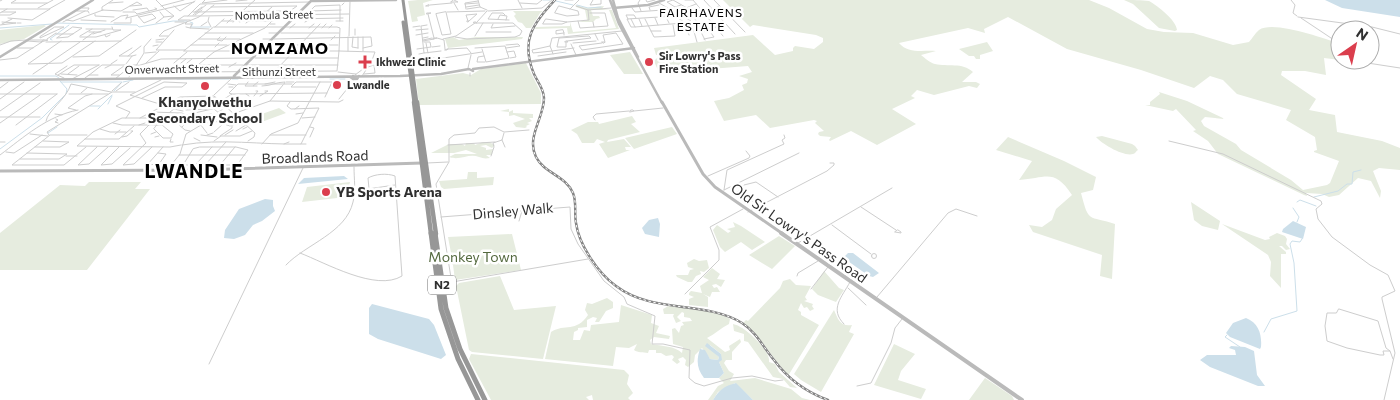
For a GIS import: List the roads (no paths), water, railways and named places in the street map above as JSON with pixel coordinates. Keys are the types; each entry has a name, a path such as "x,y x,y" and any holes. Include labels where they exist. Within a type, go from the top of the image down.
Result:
{"highway":[{"name":"N2","path":"402,0 441,309 458,359 478,400"},
{"name":"N2","path":"423,163 446,308 460,349 485,400"}],"main road":[{"path":"0,59 14,48 93,0"},
{"path":"233,77 312,1 396,0"},
{"name":"Old Sir Lowry's Pass Road","path":"611,0 638,60 705,177 748,212 1022,400"},
{"path":"613,7 657,3 664,0"},
{"path":"608,7 632,7 639,4"},
{"path":"576,55 633,48"},
{"name":"Onverwacht Street","path":"0,80 412,77 469,71 576,55"},
{"name":"Broadlands Road","path":"0,170 303,168 423,163"}],"street":[{"path":"16,0 11,3 47,4"},
{"path":"37,9 53,0"},
{"path":"8,18 32,19 65,0"},
{"path":"113,0 102,8 103,10 94,15 114,17"},
{"path":"156,0 174,16"},
{"path":"132,18 130,19 131,23 112,22 121,16 128,15 126,18 132,18 184,0"},
{"path":"205,0 202,2 215,4 312,1"},
{"path":"197,12 201,6 211,1 229,0"},
{"path":"233,3 247,0"},
{"path":"237,16 255,0"},
{"path":"348,51 349,0"},
{"path":"518,0 523,8"},
{"path":"520,3 538,4 542,0"},
{"path":"446,12 451,34 441,35 436,14 446,12 458,10 491,11 543,7 552,0"},
{"path":"565,0 573,0"},
{"path":"570,8 578,11 579,15 567,16 555,13 560,6 570,8 575,6 580,0"},
{"path":"593,0 590,5 601,4 601,0"},
{"path":"646,0 647,2 657,3 688,18 692,23 697,42"},
{"path":"681,5 675,7 667,2 672,0 687,8"},
{"path":"685,0 693,0 723,36"},
{"path":"704,0 735,34"},
{"path":"714,0 745,32"},
{"path":"1292,0 1295,5 1293,13 1330,38"},
{"path":"174,6 180,11 194,1"},
{"path":"138,16 156,8 194,1"},
{"path":"191,20 178,20 211,7 216,1"},
{"path":"429,6 454,1 458,10"},
{"path":"108,4 123,2"},
{"path":"197,12 206,3"},
{"path":"650,11 648,7 657,3"},
{"path":"657,3 658,10"},
{"path":"306,15 316,4"},
{"path":"479,4 486,11"},
{"path":"479,4 465,7 479,4"},
{"path":"639,4 642,12"},
{"path":"697,4 681,10 690,14 702,10"},
{"path":"314,6 344,5"},
{"path":"123,11 130,6"},
{"path":"263,16 274,6"},
{"path":"211,7 297,6 286,15"},
{"path":"340,6 340,20"},
{"path":"575,6 588,10 613,7"},
{"path":"688,18 719,6"},
{"path":"603,8 608,7"},
{"path":"632,7 635,12 672,11"},
{"path":"82,8 89,8 90,14"},
{"path":"133,10 147,8 150,11"},
{"path":"0,9 50,9"},
{"path":"1,13 8,9"},
{"path":"310,11 344,9"},
{"path":"66,20 74,20 103,10 135,12 138,10"},
{"path":"546,19 567,22 590,19 588,10"},
{"path":"663,10 670,24"},
{"path":"76,11 85,12"},
{"path":"63,22 88,11"},
{"path":"197,12 296,11"},
{"path":"454,37 475,22 486,11"},
{"path":"135,12 138,16 144,23 156,18 152,14 138,16"},
{"path":"160,12 164,17"},
{"path":"162,14 170,12"},
{"path":"174,22 188,22 200,16 197,12"},
{"name":"Nombula Street","path":"197,12 200,16 349,14"},
{"path":"646,12 648,18"},
{"path":"505,15 502,13 492,13 488,19 508,20"},
{"path":"578,21 579,28 608,26 605,13 589,13"},
{"path":"429,14 435,38"},
{"path":"654,14 658,25"},
{"path":"319,20 323,15"},
{"path":"505,15 507,16 506,20"},
{"path":"498,20 500,16 505,15"},
{"path":"636,19 633,15 626,15 630,27 684,23"},
{"path":"94,20 101,16"},
{"path":"156,23 164,17 174,16"},
{"path":"168,20 174,16"},
{"path":"201,26 208,22 210,16"},
{"path":"627,19 676,16 684,23 688,35"},
{"path":"548,17 544,24 562,24 567,22"},
{"path":"1298,17 1375,28 1400,34"},
{"path":"0,25 12,18"},
{"path":"234,22 238,18"},
{"path":"266,22 270,18"},
{"path":"293,19 311,18 319,20 333,18 340,20"},
{"path":"305,22 311,18"},
{"path":"639,18 642,27"},
{"path":"645,18 654,37 675,36 672,24"},
{"path":"228,22 231,19"},
{"path":"240,22 244,19"},
{"path":"247,22 250,19"},
{"path":"253,22 257,19"},
{"path":"259,22 263,19"},
{"path":"222,21 266,22 280,19"},
{"path":"631,19 635,27"},
{"path":"696,19 701,29 717,27"},
{"path":"81,20 106,21"},
{"path":"174,63 190,45 224,20"},
{"path":"336,21 343,20"},
{"path":"205,33 252,32 266,27 272,21"},
{"path":"423,40 454,37 467,39 475,37 510,37 520,34 522,31 512,23 468,21 468,25"},
{"path":"2,22 21,23"},
{"path":"168,36 159,36 164,31 184,22"},
{"path":"188,22 185,24 192,24 190,28"},
{"path":"208,22 211,24 210,26 218,28 235,26 340,27 339,65 337,71"},
{"path":"592,22 594,27"},
{"path":"699,24 712,22"},
{"path":"0,25 16,23"},
{"path":"475,37 484,23"},
{"path":"493,23 492,28 516,26"},
{"path":"269,24 275,24"},
{"path":"291,28 295,24"},
{"path":"298,27 301,24"},
{"path":"310,28 314,24"},
{"path":"274,72 320,24"},
{"path":"323,28 326,24"},
{"path":"329,28 332,25"},
{"path":"413,27 427,25"},
{"path":"56,26 64,27 50,33 40,38 56,26"},
{"path":"176,26 180,27"},
{"path":"420,26 425,53"},
{"path":"74,27 82,28 67,38 57,38 63,34 74,27"},
{"path":"186,27 209,30"},
{"path":"86,29 112,28 121,30 110,34 109,37 105,35 80,37 92,29"},
{"path":"708,28 710,31 714,38 704,39 701,32 710,31"},
{"path":"92,34 106,29"},
{"path":"263,39 331,39 344,29"},
{"path":"355,29 351,46 358,48"},
{"path":"416,30 428,29"},
{"path":"72,57 98,56 136,30"},
{"path":"160,50 156,50 174,30"},
{"path":"564,34 563,30 556,31 556,33 564,34 624,31"},
{"path":"484,37 487,31 511,31 510,37"},
{"path":"650,31 662,31"},
{"path":"89,32 102,32"},
{"path":"33,74 94,32"},
{"path":"199,65 214,52 252,32"},
{"path":"46,33 74,34"},
{"path":"271,33 343,33"},
{"path":"340,33 348,36 372,36 372,46 363,48"},
{"path":"416,35 428,33"},
{"path":"594,33 597,40"},
{"path":"0,59 16,59 57,34"},
{"path":"553,54 550,46 552,37 564,34"},
{"path":"604,42 578,46 581,50 607,47 623,44 616,34 602,35 607,47"},
{"path":"331,39 335,36"},
{"path":"357,51 358,36"},
{"path":"363,36 363,51"},
{"path":"589,36 591,38 567,42 566,47 557,47 559,38 589,36"},
{"path":"423,40 428,38"},
{"path":"138,48 143,48 151,39"},
{"path":"162,42 156,41 164,39"},
{"path":"198,39 241,39"},
{"path":"443,39 447,49 467,48 471,54 469,71"},
{"path":"336,42 343,40"},
{"path":"423,40 430,42 431,47"},
{"path":"567,42 573,44 597,40 604,42"},
{"path":"0,45 26,41 121,41"},
{"path":"61,41 27,63 61,63 95,41"},
{"path":"426,42 428,53"},
{"path":"476,50 518,44 520,46 506,48"},
{"path":"573,44 576,55"},
{"path":"153,46 159,45"},
{"path":"190,45 225,46"},
{"path":"266,45 340,45"},
{"path":"127,56 141,46"},
{"path":"417,50 440,46"},
{"path":"505,46 509,58"},
{"path":"550,46 533,49 532,53 574,48"},
{"path":"14,48 33,48"},
{"path":"132,48 119,56 136,55"},
{"path":"115,91 138,66 144,53 143,48"},
{"path":"482,49 486,62"},
{"path":"144,53 160,50 203,52 375,52 375,59 356,77 338,100"},
{"path":"146,64 157,51"},
{"path":"419,54 441,51"},
{"path":"507,52 514,51 516,57"},
{"path":"431,57 437,59 483,52"},
{"path":"538,56 566,52"},
{"path":"119,75 111,75 126,65 132,56"},
{"path":"484,56 478,57 477,64 516,57 520,58"},
{"path":"59,75 73,65 111,64 138,66 161,59 219,57 339,58"},
{"path":"181,63 186,58"},
{"path":"187,63 193,58"},
{"path":"105,68 118,60"},
{"path":"229,67 236,63"},
{"path":"68,75 80,65"},
{"path":"67,66 55,75 69,80 100,65"},
{"path":"83,80 100,65"},
{"path":"115,79 132,65"},
{"path":"199,65 339,65"},
{"name":"Sithunzi Street","path":"199,65 190,72 337,71 356,77 370,74"},
{"path":"356,77 367,67 374,65 375,73 370,74 367,67"},
{"path":"1380,65 1400,68"},
{"path":"59,75 78,75"},
{"path":"88,76 98,75"},
{"path":"214,96 233,77"},
{"path":"164,78 130,95 164,105"},
{"path":"0,88 8,82"},
{"path":"0,99 24,82"},
{"path":"126,118 130,112 116,107 164,82 187,82 183,86 165,87 142,98"},
{"path":"258,82 259,86"},
{"path":"226,84 247,83 259,86 268,82 293,84 296,82"},
{"path":"247,83 245,86 272,86 276,82"},
{"path":"259,86 296,82 332,83 325,97"},
{"path":"296,128 320,82"},
{"path":"0,111 40,83"},
{"path":"49,136 47,132 108,94 121,83"},
{"path":"270,102 284,83"},
{"path":"46,121 47,116 69,94 71,84 111,92 136,92"},
{"path":"230,92 237,84"},
{"path":"293,84 291,87 317,88"},
{"path":"80,93 88,87"},
{"path":"228,87 234,87"},
{"path":"80,110 68,108 98,89"},
{"path":"237,94 240,91"},
{"path":"225,92 233,94 256,92 327,93"},
{"path":"254,96 256,92"},
{"path":"260,96 267,92"},
{"path":"282,97 285,93"},
{"path":"290,97 293,93"},
{"path":"298,97 302,93"},
{"path":"0,94 57,94 16,125"},
{"path":"0,123 42,94"},
{"path":"69,94 108,94"},
{"path":"174,100 181,104 209,104 221,101 233,94"},
{"path":"247,94 245,95 249,96"},
{"path":"139,118 174,100 188,96 214,96 253,131 255,134 247,142"},
{"path":"168,170 179,155 186,134 201,125 270,102 338,100 342,102 342,96"},
{"path":"157,102 169,97"},
{"path":"181,104 216,97"},
{"path":"169,112 173,110 202,108 203,104 208,100"},
{"path":"291,101 287,106 294,109 318,108 315,118 300,144"},
{"path":"209,104 217,112 224,114"},
{"path":"186,109 213,109 217,105"},
{"path":"201,141 164,147 76,146 100,128 126,118 174,119 226,105"},
{"path":"294,109 299,106"},
{"path":"595,120 593,117 595,115 665,108"},
{"path":"0,155 46,121 76,110"},
{"path":"179,113 182,110"},
{"path":"217,112 222,110"},
{"path":"209,111 217,119"},
{"path":"150,112 169,112 186,115"},
{"path":"313,113 317,112"},
{"path":"182,127 194,113"},
{"path":"296,114 303,113"},
{"path":"56,114 64,115"},
{"path":"193,116 211,114"},
{"path":"178,123 186,115"},
{"path":"0,117 40,116"},
{"path":"153,147 134,164 123,165 147,142 140,134 156,118"},
{"path":"301,118 315,118"},
{"path":"55,119 58,120 56,123 60,124"},
{"path":"174,119 182,127 190,131"},
{"path":"197,120 207,134 219,137 240,136 253,131"},
{"path":"201,136 213,133 232,120 227,122 211,122"},
{"path":"214,141 242,121"},
{"path":"112,122 121,125 135,125 145,122"},
{"path":"308,123 316,122"},
{"path":"150,131 154,130 161,123"},
{"path":"139,124 164,126 173,134 170,138"},
{"path":"224,124 236,128"},
{"path":"261,144 270,135 297,124"},
{"path":"119,139 135,125"},
{"path":"243,129 247,126"},
{"path":"236,131 247,126"},
{"path":"529,130 504,132 494,127 479,128 474,133 451,136 448,145 449,162 446,170 436,182 451,283 588,260"},
{"path":"84,139 125,138 134,130 117,132 100,128"},
{"path":"225,136 232,128"},
{"path":"305,129 314,128 310,137"},
{"path":"115,134 120,130"},
{"path":"154,130 164,139"},
{"path":"152,134 156,132"},
{"path":"504,132 502,140 505,147"},
{"path":"270,135 295,136 297,134 311,133"},
{"path":"28,134 49,136 89,135"},
{"path":"3,152 14,153 42,135"},
{"path":"722,191 727,170 784,144 782,140 785,138 784,135"},
{"path":"49,136 12,165 62,166 87,147"},
{"path":"155,137 160,136"},
{"path":"159,141 170,138"},
{"path":"170,138 170,142 173,142"},
{"path":"194,138 193,140 201,141 306,144"},
{"path":"448,145 502,140"},
{"path":"34,147 60,147 68,142 42,141"},
{"path":"205,165 226,141"},
{"path":"1169,141 1223,154 1321,200 1322,204 1316,209 1316,212 1329,234 1347,249 1388,275 1394,289 1394,294 1382,298 1394,347 1394,360 1384,400"},
{"path":"0,142 5,142"},
{"path":"284,144 289,142"},
{"path":"491,156 495,142"},
{"path":"91,147 94,144"},
{"path":"98,147 78,165 90,164 109,147"},
{"path":"120,147 101,165 112,164 131,147"},
{"path":"158,153 166,154 158,165 147,165 147,164 158,153 164,147"},
{"path":"195,165 212,147"},
{"path":"222,147 248,149 238,164 182,164 194,148 222,147"},
{"path":"220,165 236,147"},
{"path":"705,177 748,159 750,156 746,151"},
{"path":"27,153 66,153 65,156"},
{"path":"722,191 799,153"},
{"path":"179,155 245,155"},
{"path":"19,159 58,159 65,156 77,156"},
{"path":"423,163 449,162"},
{"path":"286,265 345,218 352,205 354,166"},
{"path":"208,364 303,168"},
{"path":"748,212 831,168"},
{"path":"300,253 372,281 394,281 401,279 396,185 393,174 374,174 369,178 369,189"},
{"path":"760,206 736,193 736,191 744,185 756,182 778,197"},
{"path":"354,191 396,185"},
{"path":"796,245 892,188"},
{"name":"Dinsley Walk","path":"441,217 570,207 571,230 588,260 606,285 624,297 627,304 655,315 652,344 663,344 690,350 689,378 694,383 712,386 727,379 753,376 776,382 783,380"},
{"path":"860,207 896,230"},
{"path":"685,294 693,284 715,266 718,260 719,251 710,227 743,208"},
{"path":"875,299 948,213 956,209 977,216"},
{"path":"519,221 522,211"},
{"path":"831,224 871,254"},
{"path":"797,276 798,273 819,260"},
{"path":"811,290 828,267"},
{"path":"844,324 838,318 836,308 850,282"},
{"path":"848,288 862,299 866,305"},
{"path":"1390,351 1383,351 1383,355 1363,352 1327,340 1325,326 1327,313 1336,313 1338,309 1377,320 1386,348 1390,351 1394,360"},
{"path":"857,386 870,383 891,343 895,328 903,318"}],"water":[{"path":"1325,0 1400,0 1400,17 1342,8"},
{"path":"344,176 348,179 298,184 304,178"},
{"path":"265,199 273,200 275,211 253,225 245,235 234,239 224,238 225,230 239,209"},
{"path":"658,218 660,224 659,237 645,234 642,228 649,220"},
{"path":"1293,221 1306,227 1303,239 1282,232"},
{"path":"848,253 853,253 879,273 873,277 869,276 845,259 844,257"},
{"path":"372,304 429,319 434,325 446,355 441,359 378,339 369,334 369,308"},
{"path":"1246,318 1254,323 1259,330 1261,338 1260,349 1230,337 1226,333 1233,323"},
{"path":"707,343 721,354 722,360 719,362 724,373 719,378 704,378 700,371 698,357 700,349 705,350 710,359 718,360 719,357 705,346"},
{"path":"1231,346 1245,347 1254,351 1257,375 1265,386 1258,386 1210,367 1200,360 1207,355 1236,355 1235,350 1229,348"},
{"path":"736,383 753,400 713,400 722,389"}],"waterway":[{"path":"543,0 550,0"},
{"path":"556,1 573,5"},
{"path":"577,5 588,8 601,7"},
{"path":"56,23 137,25 139,27 173,21 187,21"},
{"path":"190,22 193,23 191,27 210,27"},
{"path":"0,28 52,24"},
{"path":"52,40 50,39 69,25"},
{"path":"0,76 56,76 59,78"},
{"path":"177,79 229,79"},
{"path":"232,79 238,79"},
{"path":"330,79 345,79"},
{"path":"123,82 133,80"},
{"path":"0,149 42,118 66,94 67,89 60,81"},
{"path":"61,82 122,82 114,91"},
{"path":"98,109 112,95"},
{"path":"108,104 112,96"},
{"path":"90,106 100,106"},
{"path":"48,133 57,127"},
{"path":"1314,197 1338,191 1347,184 1352,184 1353,172 1361,170"},
{"path":"1297,202 1300,200 1316,206"},
{"path":"1293,208 1299,217 1297,222"},
{"path":"1264,332 1271,319 1297,311 1294,263 1290,244 1292,241 1300,242 1302,239"},
{"path":"1227,335 1225,337 1240,347"}],"railway":[{"path":"555,0 535,25 529,42 530,62 543,91 544,98 534,135 533,150 544,167 570,187 575,200 575,219 578,231 590,258 609,280 630,295 662,304 711,311 742,323 756,335 779,367 791,379 812,393 828,400"}],"place":[{"name":"Ikhwezi Clinic","path":"365,62"},
{"name":"Sir Lowry's Pass Fire Station","path":"649,62"},
{"name":"Lwandle","path":"337,85"},
{"name":"Khanyolwethu Secondary School","path":"205,86"},
{"name":"YB Sports Arena","path":"326,192"}],"district":[{"name":"FAIRHAVENS ESTATE","path":"701,20"},
{"name":"NOMZAMO","path":"280,48"},
{"name":"LWANDLE","path":"194,171"}],"park label":[{"name":"Monkey Town","path":"473,257"}]}
